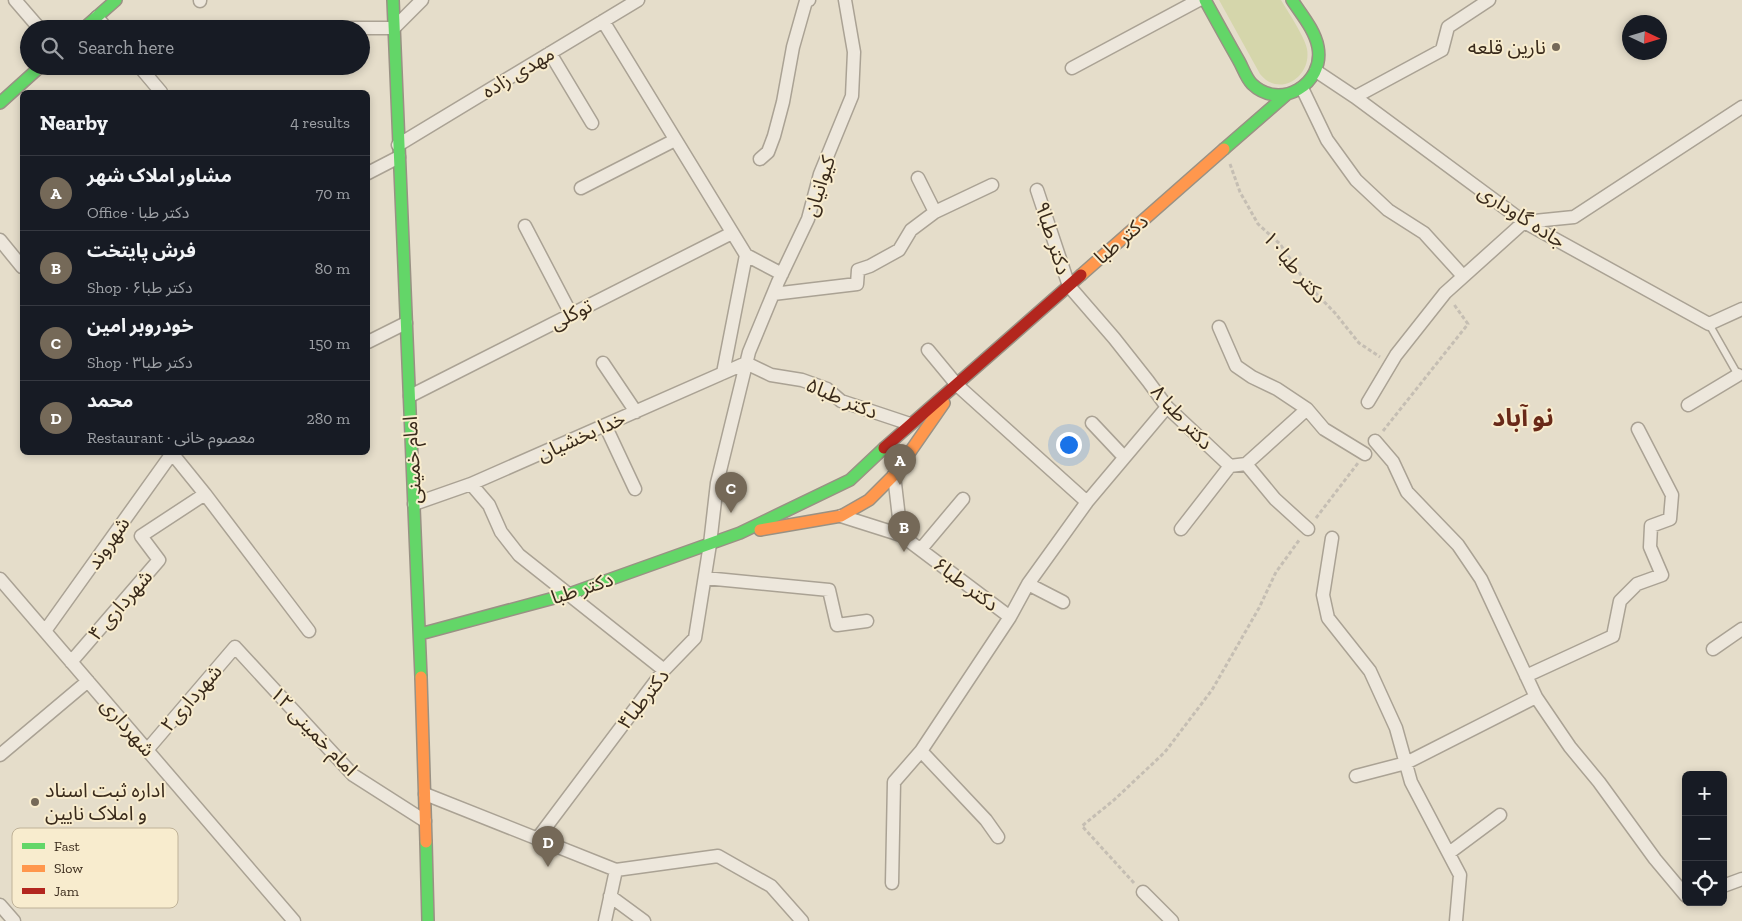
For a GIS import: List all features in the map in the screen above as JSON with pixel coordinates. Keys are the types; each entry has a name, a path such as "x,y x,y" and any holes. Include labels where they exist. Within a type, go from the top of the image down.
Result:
{"street":[{"path":"15,0 32,20"},
{"path":"94,20 116,0"},
{"name":"امام خمینی","path":"393,0 420,634 428,921"},
{"path":"370,28 394,28 422,0"},
{"name":"مهدی زاده","path":"370,172 550,53 603,21 619,4 638,0"},
{"path":"760,159 768,152 774,136 783,102 792,48 806,1 809,0"},
{"name":"کیوانیان","path":"710,544 717,483 749,352 773,294 808,219 820,174 852,96 854,52 845,0"},
{"path":"1072,68 1199,0"},
{"path":"1205,0 1251,83 1261,91 1273,95 1286,95"},
{"path":"1292,0 1317,45 1319,58 1316,71 1309,82 1302,88 1328,140 1356,180 1388,210 1424,233 1463,276"},
{"path":"1355,97 1442,50 1448,27 1489,0"},
{"path":"603,21 746,255 782,274"},
{"path":"550,53 592,123"},
{"name":"جاده گاوداری","path":"1316,71 1355,97 1524,222 1709,324"},
{"path":"0,103 31,75"},
{"path":"147,75 159,90"},
{"name":"دکتر طبا","path":"740,533 841,516 910,424 957,385 1286,95 1302,88"},
{"path":"1368,402 1392,364 1445,293 1524,222 1574,217 1742,107"},
{"path":"581,188 675,140"},
{"path":"918,178 935,212"},
{"path":"773,294 857,284 858,270 870,266 898,250 911,230 935,212 992,185"},
{"name":"دکتر طبا۹","path":"1037,190 1069,286"},
{"path":"525,226 571,314"},
{"name":"توکلی","path":"410,396 732,233"},
{"path":"0,240 20,264"},
{"path":"723,373 746,255"},
{"name":"دکتر طبا ۸","path":"1069,286 1148,381 1167,407 1230,466 1246,464"},
{"path":"1709,324 1742,310"},
{"path":"370,341 406,323"},
{"path":"1219,327 1236,366 1252,377 1277,389 1307,409 1324,429 1365,454"},
{"path":"928,350 957,385 1087,502"},
{"path":"603,363 636,412"},
{"name":"خدا بخشیان","path":"414,504 471,484 746,364"},
{"name":"دکتر طبا۵","path":"746,364 771,375 802,380 827,389 841,401 910,424"},
{"path":"1688,405 1740,374"},
{"name":"دکتر طبا","path":"420,634 569,594 860,490 894,475 957,385"},
{"path":"892,883 894,782 921,751 1010,617 1028,584 1087,502 1167,407"},
{"path":"1307,409 1246,464 1275,499 1308,529"},
{"path":"1092,423 1124,457"},
{"path":"605,426 635,489"},
{"path":"1526,676 1613,636 1620,601 1637,584 1662,575 1650,547 1651,526 1670,519 1672,495 1638,429"},
{"path":"1375,441 1393,462 1407,492 1458,545 1481,579 1536,697 1570,747 1599,782 1655,859 1682,891"},
{"name":"شهروند","path":"45,631 171,455"},
{"path":"174,455 309,631"},
{"path":"1181,529 1230,466"},
{"path":"894,475 901,534"},
{"path":"471,484 489,506 501,532 519,555 664,670"},
{"name":"شهرداری ۴","path":"71,662 158,560 141,536 205,494"},
{"path":"921,549 963,499"},
{"name":"دکتر طبا۶","path":"841,516 901,534 1010,617"},
{"path":"1332,538 1323,594 1328,618 1370,671 1396,728 1411,782 1460,874 1456,921"},
{"name":"دکترطبا۴","path":"537,839 664,670 695,638 710,544"},
{"path":"705,578 829,590 837,625 867,621"},
{"name":"شهرداری","path":"0,579 294,921"},
{"path":"1028,584 1063,602"},
{"path":"1713,649 1742,629"},
{"name":"شهرداری۲","path":"147,750 235,647"},
{"name":"امام خمینی ۱۲","path":"235,647 353,775 425,821"},
{"path":"0,755 88,681"},
{"path":"1356,776 1406,763 1536,697"},
{"path":"921,751 986,820 998,837"},
{"path":"425,794 616,870 718,856 771,886 802,921"},
{"path":"1448,853 1500,815"},
{"path":"605,921 616,870"},
{"path":"1727,884 1742,878"},
{"path":"1143,892 1172,921"},
{"path":"610,896 644,921"},
{"path":"0,905 14,921"}],"lane":[{"path":"1709,324 1740,374"}],"path":[{"name":"دکتر طبا۱۰","path":"1224,149 1240,192 1258,224 1280,244 1308,284 1359,343 1392,364"},
{"path":"1375,441 1468,324 1445,293"},
{"path":"1143,892 1082,826 1114,800 1164,752 1212,690 1259,608 1276,572 1365,454"}],"green space":[{"path":"1219,0 1281,0 1306,44 1307,59 1299,76 1285,84 1276,84 1268,81 1260,74"}],"traffic: fast":[{"path":"93,20 116,0"},
{"path":"393,0 421,677"},
{"path":"1205,0 1250,82 1263,92 1275,95 1287,94 1298,90 1308,82 1315,72 1318,60 1318,47 1314,34 1292,0"},
{"path":"0,103 31,75"},
{"path":"1224,149 1286,95"},
{"path":"420,634 569,594 740,533 850,480 884,448"},
{"path":"426,842 428,921"}],"traffic: slow":[{"path":"1081,275 1224,149"},
{"path":"760,530 841,516 869,500 894,475 944,403"},
{"path":"421,677 426,842"}],"traffic: jam":[{"path":"884,448 1081,275"}],"place":[{"name":"نارین قلعه","path":"1556,47"},
{"name":"مشاور املاک شهر","path":"900,485"},
{"name":"خودروبر امین","path":"731,513"},
{"name":"فرش پایتخت","path":"904,552"},
{"name":"اداره ثبت اسناد و املاک نایین","path":"35,802"},
{"name":"محمد","path":"548,867"}],"district":[{"name":"نو آباد","path":"1523,417"}]}
